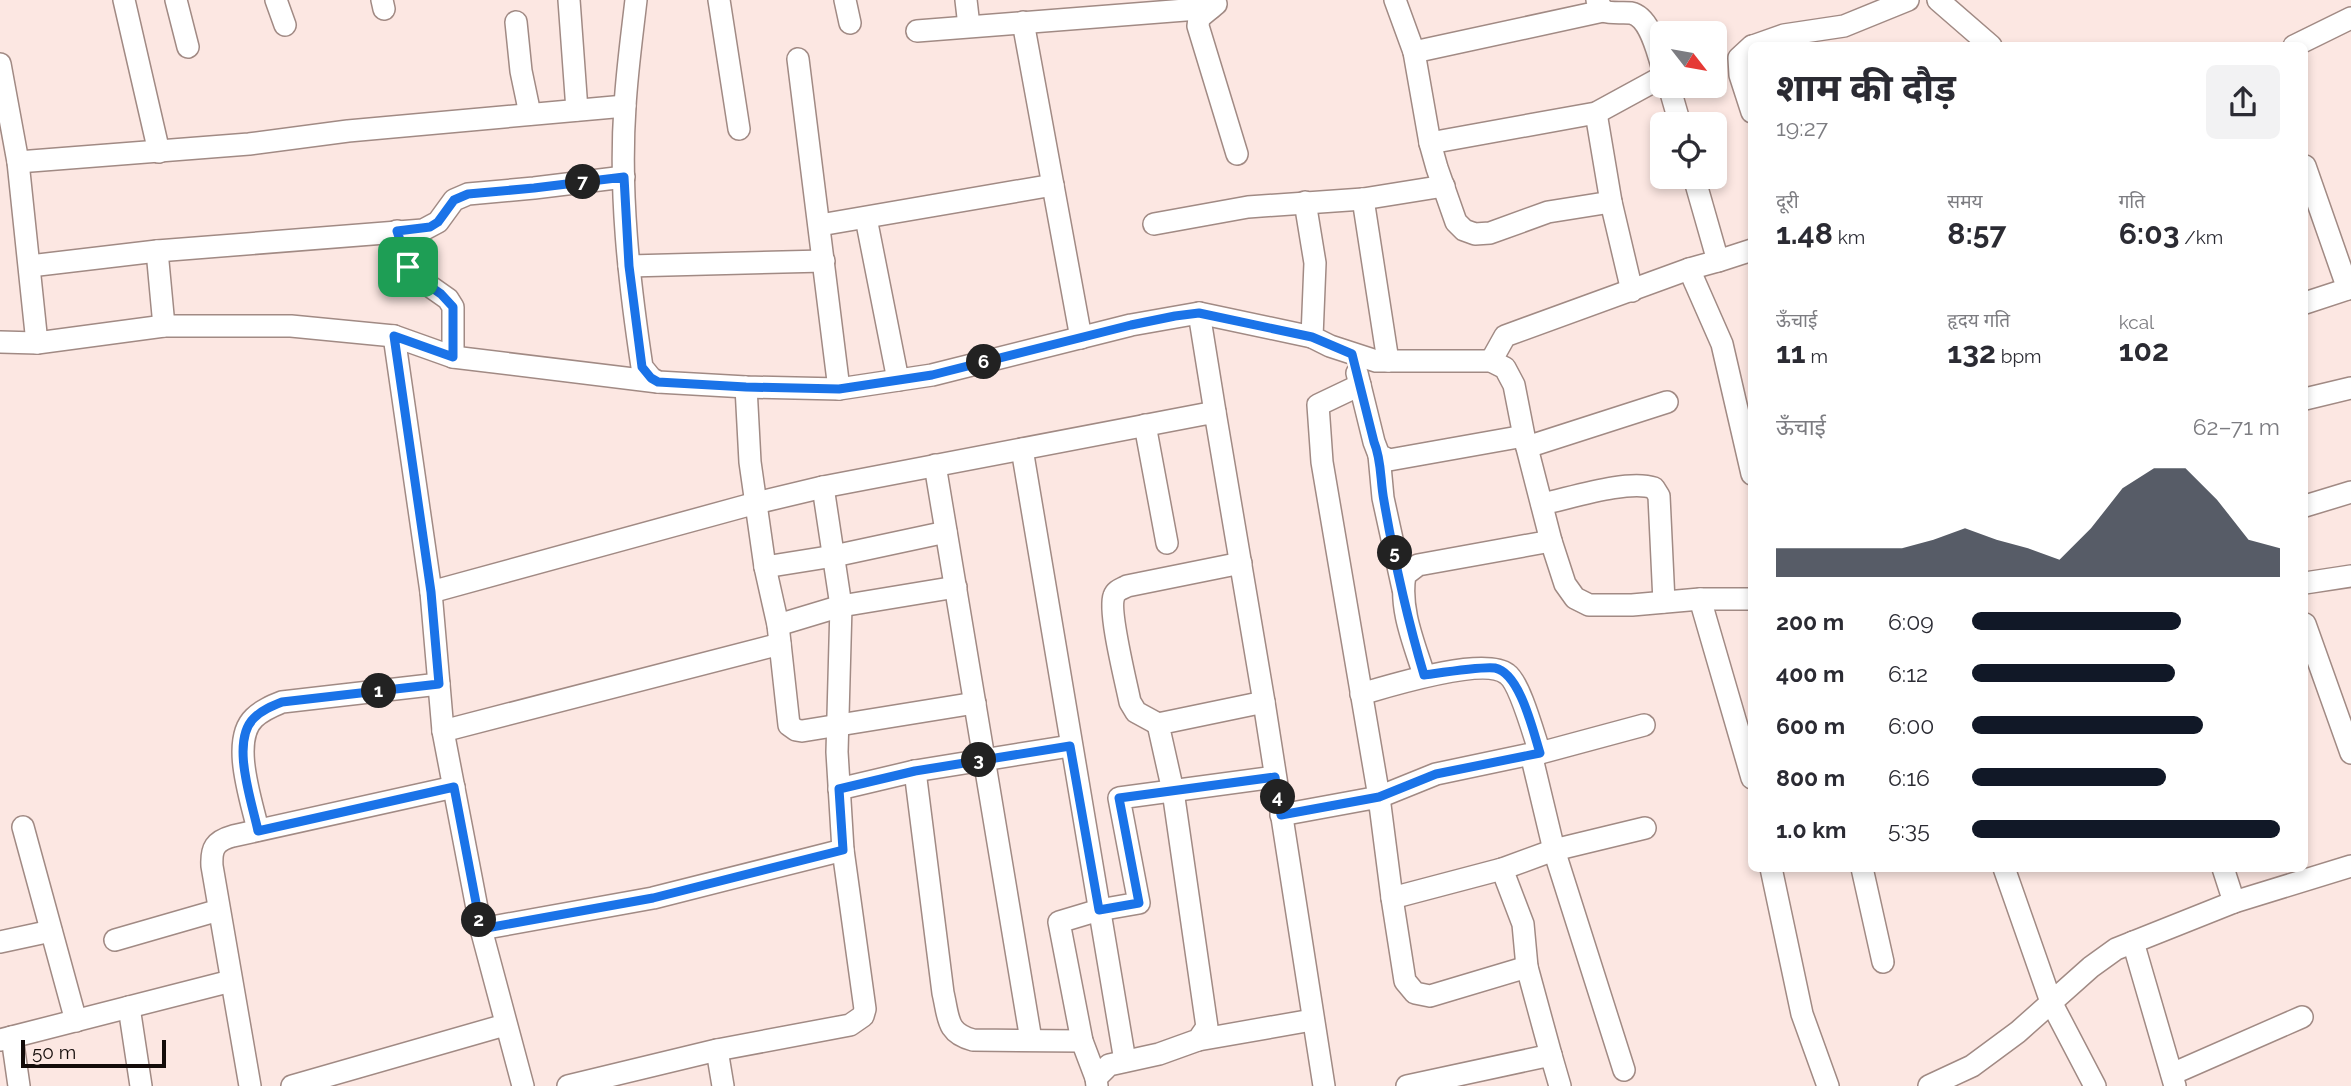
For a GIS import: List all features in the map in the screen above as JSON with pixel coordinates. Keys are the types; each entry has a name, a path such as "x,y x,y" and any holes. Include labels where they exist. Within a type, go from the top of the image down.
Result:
{"street":[{"path":"124,0 159,152"},
{"path":"176,0 188,47"},
{"path":"276,0 285,25"},
{"path":"569,0 577,110"},
{"path":"636,0 625,106 624,177 629,266 642,367 658,382"},
{"path":"719,0 738,129"},
{"path":"845,0 850,23"},
{"path":"966,0 969,26"},
{"path":"1395,0 1414,52 1430,143 1456,222 1464,230 1475,234 1490,233 1548,212 1611,202"},
{"path":"1764,42 1784,35 1824,37 1908,0"},
{"path":"1938,0 1986,42"},
{"path":"2347,0 2351,9"},
{"path":"916,31 1215,4"},
{"path":"1215,4 1199,18 1198,26 1237,154"},
{"path":"1414,52 1600,6 1611,14 1633,13 1640,18 1650,33"},
{"path":"2302,42 2351,18"},
{"path":"516,22 521,71 530,114"},
{"path":"1023,22 1081,338"},
{"path":"1748,50 1739,58 1740,75 1748,100"},
{"path":"798,59 839,389"},
{"path":"0,64 18,162 37,343"},
{"path":"1430,143 1596,113 1650,84"},
{"path":"18,162 249,144 348,131 625,106"},
{"path":"1596,113 1611,202 1632,291"},
{"path":"30,265 430,227 438,222 454,200 468,194 624,177"},
{"path":"820,225 1053,185"},
{"path":"1154,224 1248,207 1363,200 1444,186"},
{"path":"1697,189 1718,261"},
{"path":"2308,302 2349,289 2310,198"},
{"path":"1363,200 1388,361"},
{"path":"1305,202 1315,263 1312,337"},
{"path":"866,218 898,380"},
{"path":"397,231 411,273 441,294 453,307 453,357"},
{"path":"157,251 164,326"},
{"path":"1491,361 1505,336 1748,251"},
{"path":"629,266 824,261"},
{"path":"1689,270 1722,344 1748,457"},
{"path":"1199,313 1264,702 1319,1083"},
{"path":"0,342 37,343 164,326 291,326 394,336 453,357 658,382 839,389 932,375 1175,316 1199,313 1312,337 1352,354 1376,360 1491,361 1505,368 1514,385 1551,541 1565,584 1575,598 1589,605 1748,599"},
{"path":"394,336 431,592 443,732 481,929 523,1086"},
{"path":"1352,354 1374,442 1380,454 1383,498 1405,610 1424,675"},
{"path":"1360,385 1318,405 1322,461 1379,797 1405,981 1415,993 1430,996 1527,967"},
{"path":"746,387 750,462 765,567 779,634 789,725 802,731 838,727 975,703"},
{"path":"2308,398 2351,388"},
{"path":"1380,454 1389,460 1526,441 1667,402"},
{"path":"431,592 822,487 1215,412"},
{"path":"1145,425 1167,543"},
{"path":"1022,449 1125,1061"},
{"path":"935,465 1031,1040"},
{"path":"1542,504 1627,485 1644,484 1654,488 1659,496 1664,602"},
{"path":"568,1086 718,1050 850,1025 863,1016 865,1009 843,850 839,789 841,606 822,487"},
{"path":"2308,505 2351,492"},
{"path":"765,567 834,556 946,532"},
{"path":"1403,589 1405,575 1418,565 1551,541"},
{"path":"1241,563 1127,586 1114,595 1114,617 1130,702 1136,712 1158,724 1264,702"},
{"path":"2308,583 2351,576"},
{"path":"443,732 779,634 841,606 956,587"},
{"path":"1700,599 1748,764"},
{"path":"2308,632 2351,753"},
{"path":"1361,694 1424,675 1495,668 1509,674 1517,686 1535,753 1554,850 1623,1070"},
{"path":"258,831 245,771 243,744 251,719 266,708 282,702 439,684"},
{"path":"1158,724 1173,791 1206,1011 1207,1027 1198,1040"},
{"path":"1281,815 1379,797 1436,774 1535,753 1644,725"},
{"path":"839,789 915,771 1070,746"},
{"path":"915,771 943,993 951,1029 958,1036 973,1040 1082,1041"},
{"path":"1097,1082 1082,1041 1059,922 1099,910 1139,903 1119,798 1275,777"},
{"path":"250,1086 212,866 214,845 222,839 454,787"},
{"path":"23,827 76,1021"},
{"path":"1392,898 1503,869 1554,850 1645,828"},
{"path":"481,929 653,898 843,850"},
{"path":"1929,1086 1972,1066 2018,1032 2116,948 2234,902 2351,866"},
{"path":"1503,869 1523,924 1527,967 1560,1086"},
{"path":"1772,872 1802,1014 1828,1086"},
{"path":"1863,872 1883,962"},
{"path":"2005,872 2051,1002 2095,1086"},
{"path":"2224,872 2234,902"},
{"path":"115,940 219,910"},
{"path":"0,943 51,932"},
{"path":"2133,942 2174,1080 2302,1017"},
{"path":"19,1086 6,1039 231,981"},
{"path":"129,1007 141,1086"},
{"path":"1097,1082 1109,1065 1159,1054 1198,1040 1312,1020"},
{"path":"292,1086 505,1025"},
{"path":"718,1050 723,1086"},
{"path":"1407,1086 1551,1055"}],"route":[{"path":"624,177 629,266 642,367 658,382 839,389 932,375 1131,325 1199,313 1312,337 1352,354 1374,442 1380,454 1383,498 1405,610 1424,675 1495,668 1509,674 1517,686 1540,753 1436,774 1379,797 1281,815 1275,777 1119,798 1139,903 1099,910 1070,746 985,759 915,771 839,789 843,850 653,898 481,929 454,787 258,831 245,771 245,733 251,719 266,708 282,702 439,684 431,592 394,336 453,357 454,315 448,299 411,273 408,267 397,231 423,230 430,227 438,222 454,200 461,196 624,177"}]}
